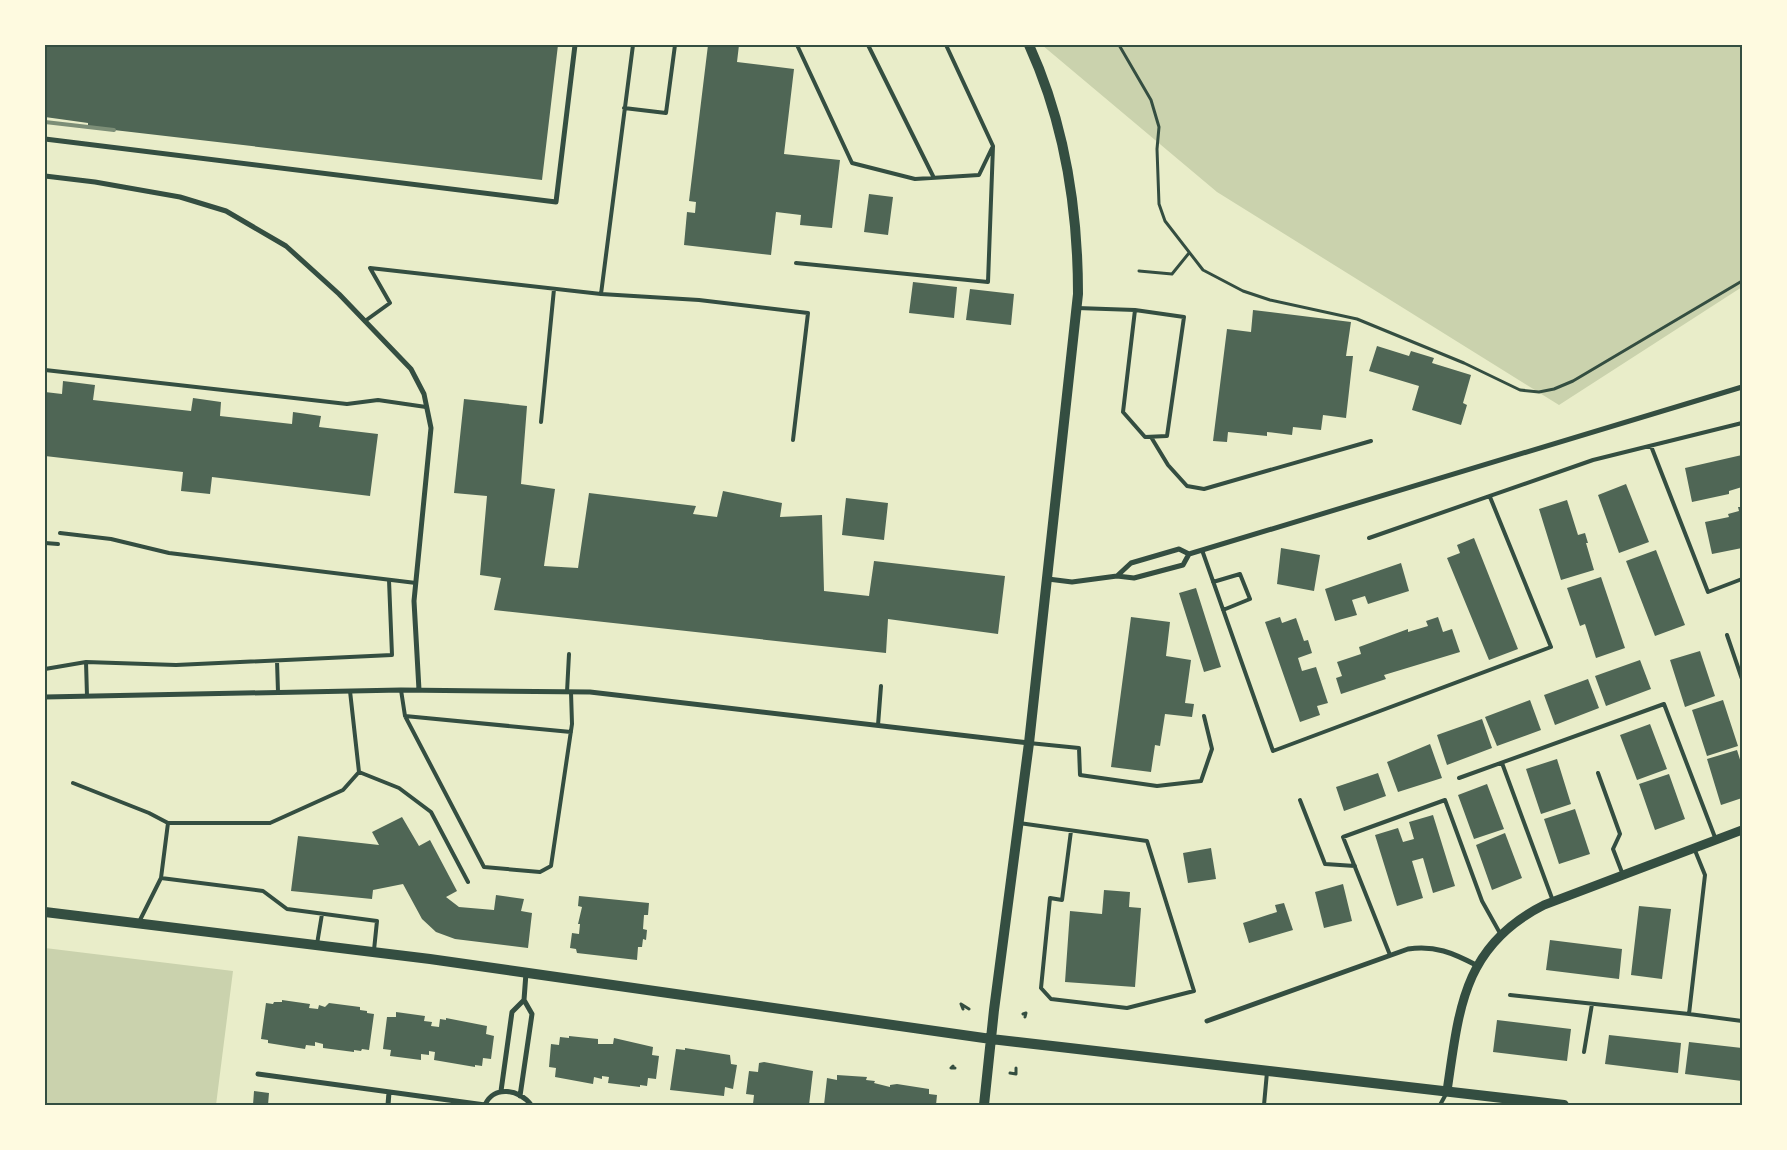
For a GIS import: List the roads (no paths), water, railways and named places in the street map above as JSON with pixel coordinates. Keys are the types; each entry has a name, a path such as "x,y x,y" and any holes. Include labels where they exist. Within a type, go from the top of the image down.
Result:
{"main road":[{"path":"984,1105 1029,743 1077,308 1078,260 1071,183 1058,124 1029,45"},
{"path":"45,912 374,952 991,1039 1268,1069 1564,1105"}],"street":[{"path":"45,139 556,202 575,45"},
{"path":"45,176 95,182 180,197 226,212 286,246 365,321 411,369 424,394 431,428 414,601 419,690"},
{"path":"1117,576 1131,563 1179,549 1189,554 1742,387"},
{"path":"1048,579 1072,582 1117,576 1134,578 1183,566 1189,554"},
{"path":"45,697 401,690 569,692 656,698 1029,743"},
{"path":"1447,1092 1459,1015 1466,988 1476,965 1501,935 1523,916 1553,902 1742,830"},
{"path":"1207,1021 1408,949 1434,948 1455,954 1476,965"},
{"path":"520,1096 532,1014 524,1000 526,973"},
{"path":"501,1092 512,1012 524,1000"},
{"path":"258,1074 485,1105 488,1097 493,1093 501,1092 520,1096 531,1105"},
{"path":"388,1105 389,1092"}],"lane":[{"path":"601,294 633,45"},
{"path":"624,108 666,113 675,45"},
{"path":"798,45 852,163 915,179 979,175 993,146"},
{"path":"868,45 934,178"},
{"path":"796,264 988,282 993,146 946,45"},
{"path":"365,321 390,303 370,268 601,294 699,300 808,313 793,440"},
{"path":"541,422 554,289"},
{"path":"1077,308 1135,310 1184,317 1168,436 1145,437 1123,412 1135,310"},
{"path":"45,370 348,404 378,400 426,407"},
{"path":"1369,538 1593,460 1742,423"},
{"path":"1151,437 1168,465 1187,486 1204,489 1371,441"},
{"path":"1652,446 1708,592 1742,579"},
{"path":"1202,550 1273,751 1551,647 1490,497"},
{"path":"60,533 111,539 169,553 416,583"},
{"path":"45,543 58,544"},
{"path":"1213,582 1240,574 1250,599 1223,610"},
{"path":"45,669 86,662 176,665 392,655 389,580"},
{"path":"1727,635 1742,679"},
{"path":"401,690 405,716 484,866 540,872 551,866 571,732 570,654"},
{"path":"277,660 278,692"},
{"path":"86,662 88,696"},
{"path":"878,725 881,686"},
{"path":"73,783 149,813 168,823 270,823 343,790 358,772 350,691"},
{"path":"1460,778 1664,704 1716,840"},
{"path":"405,716 571,732"},
{"path":"1029,743 1079,748 1080,775 1157,786 1201,781 1212,748 1204,716"},
{"path":"1502,763 1553,902"},
{"path":"358,772 399,788 431,812 468,882"},
{"path":"1598,773 1620,834 1613,849 1622,875"},
{"path":"1300,800 1326,864 1355,866"},
{"path":"1390,955 1343,837 1445,800 1482,901 1501,935"},
{"path":"138,923 161,878 168,823"},
{"path":"1019,823 1147,841 1194,991 1127,1008 1051,999 1041,988 1050,898 1062,900 1071,831"},
{"path":"1689,1014 1705,875 1694,848"},
{"path":"161,878 262,891 287,909 377,921 374,952"},
{"path":"317,945 322,914"},
{"path":"1510,995 1742,1021"},
{"path":"1584,1052 1592,1004"},
{"path":"1264,1105 1268,1069"},
{"path":"1440,1105 1447,1092"}],"railway":[{"path":"45,122 114,130"}]}
